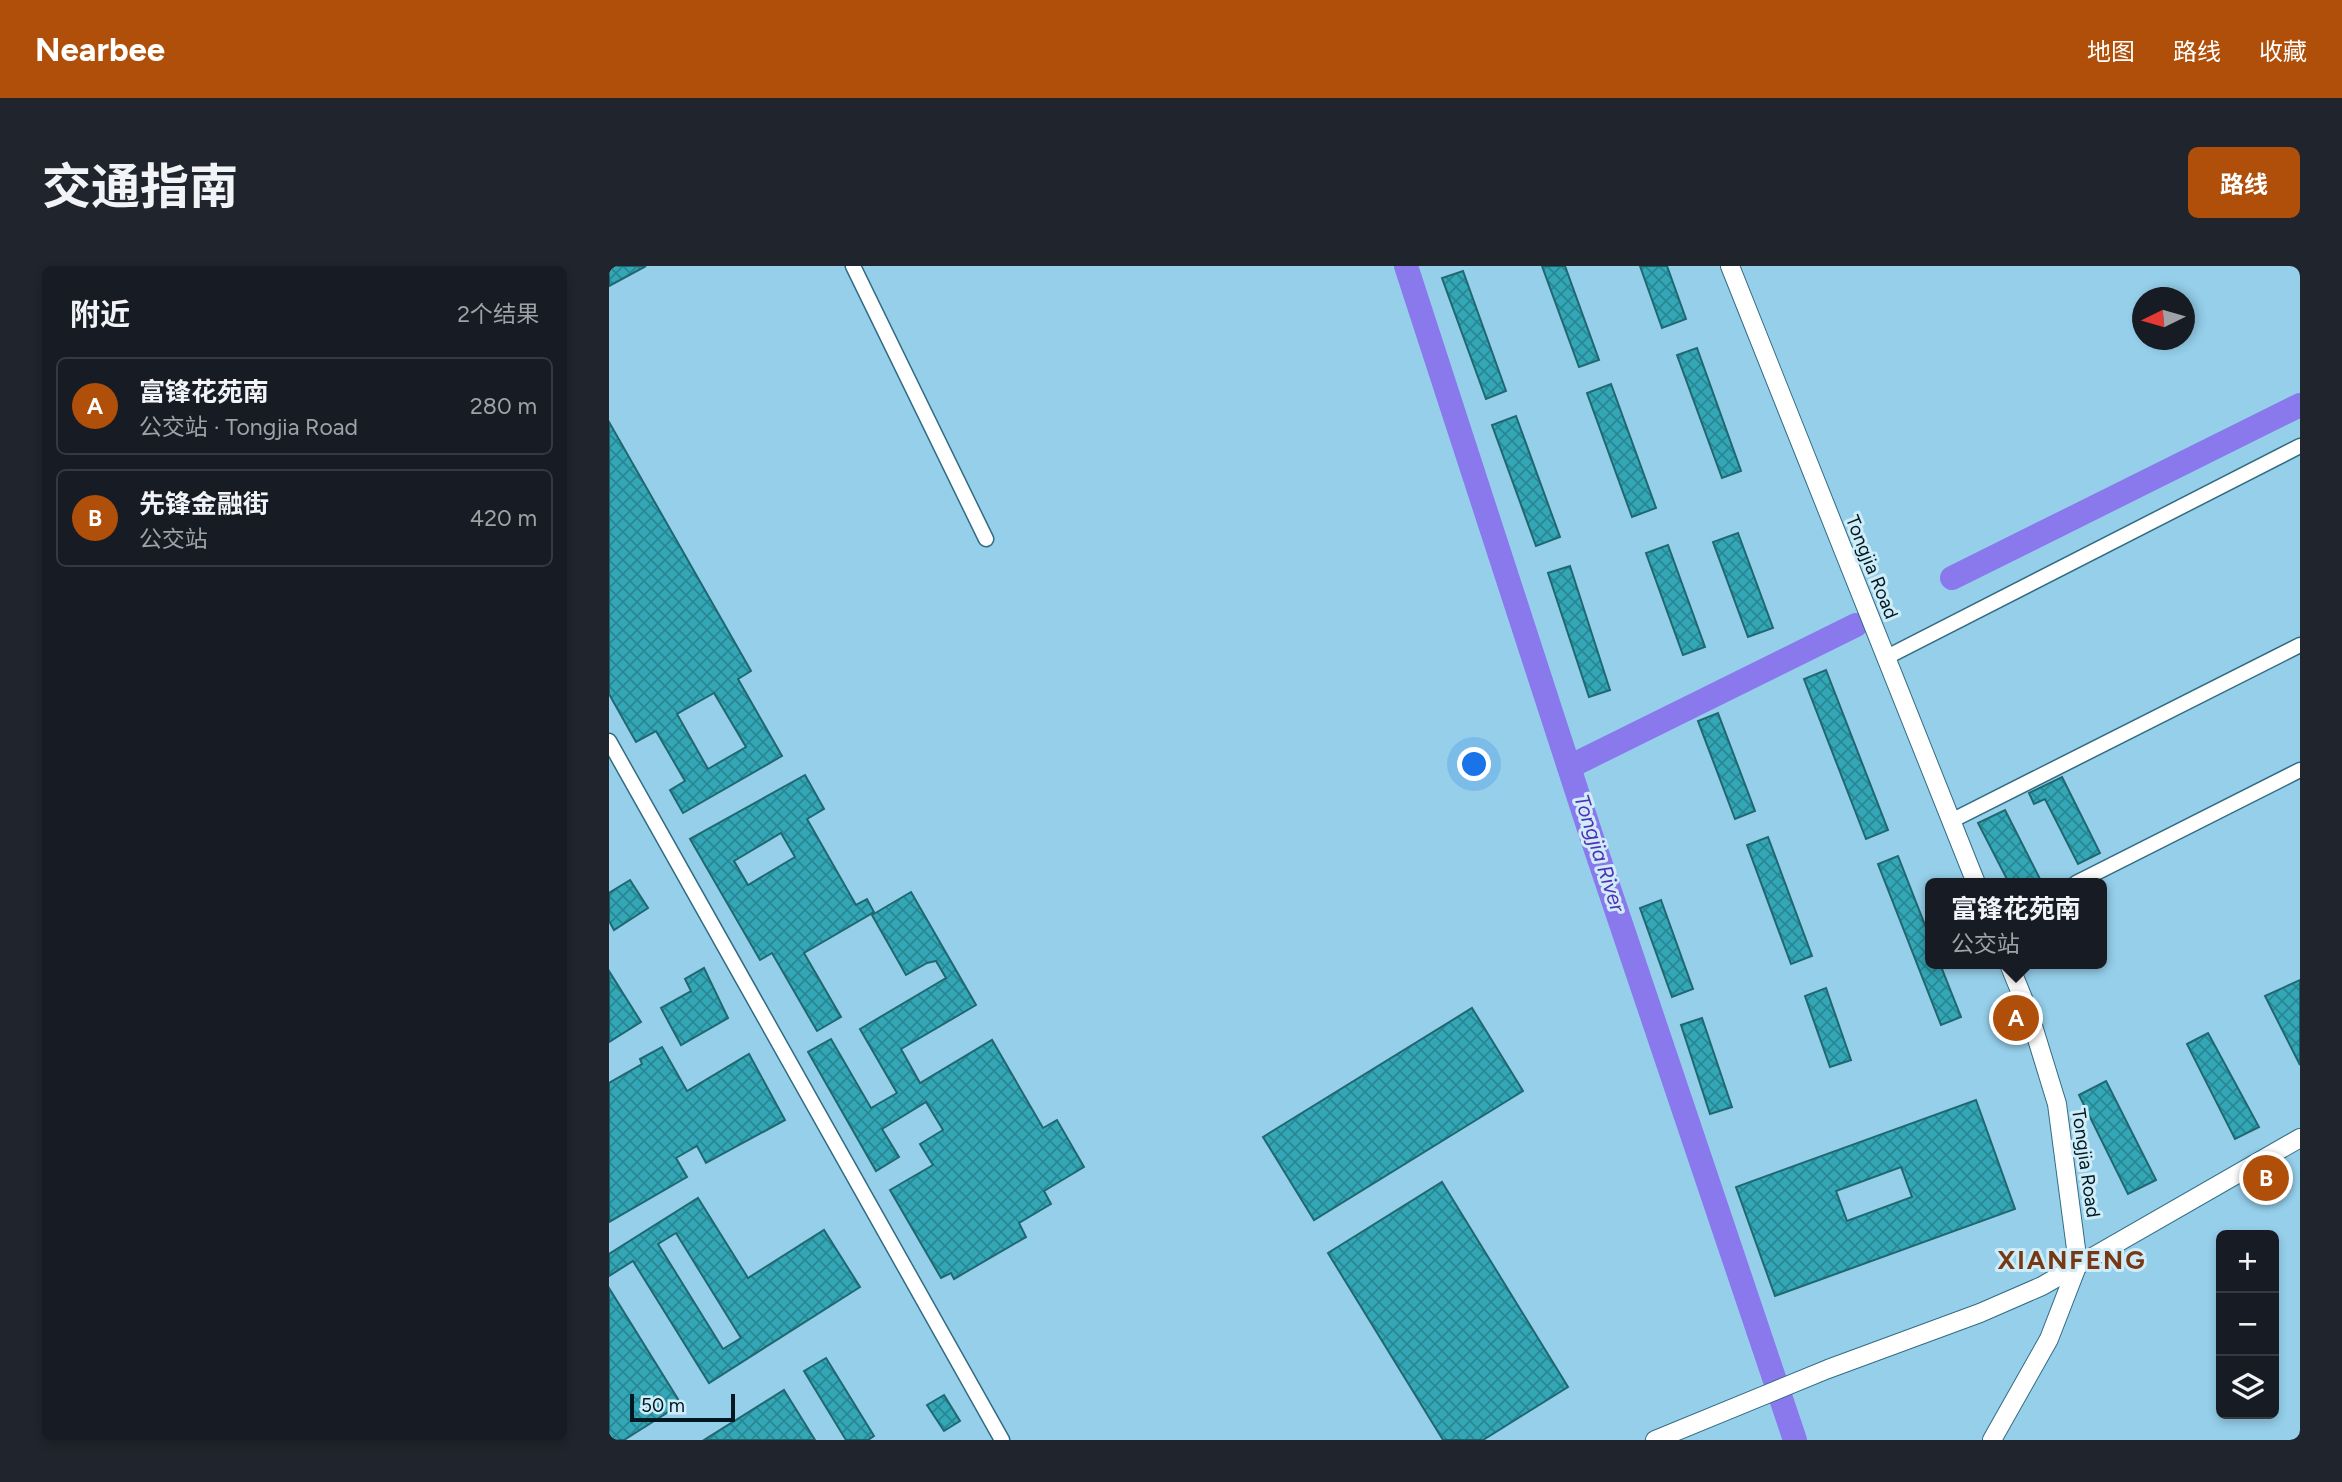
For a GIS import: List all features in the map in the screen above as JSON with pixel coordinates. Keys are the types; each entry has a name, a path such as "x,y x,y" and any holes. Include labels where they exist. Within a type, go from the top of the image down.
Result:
{"street":[{"path":"853,266 986,539"},
{"name":"Tongjia Road","path":"1730,266 1974,878"},
{"path":"1885,658 2300,446"},
{"path":"1951,821 2300,645"},
{"path":"609,741 1002,1440"},
{"path":"2087,878 2300,770"},
{"name":"Tongjia Road","path":"1992,1440 2049,1339 2078,1264 2057,1104 2029,1013 2011,969"},
{"path":"1655,1440 1792,1384 1980,1313 2042,1286 2300,1138"}],"building":[{"path":"609,266 646,266 609,286"},
{"path":"1542,266 1565,266 1599,360 1579,367"},
{"path":"1640,266 1667,266 1686,319 1662,328"},
{"path":"1463,271 1506,391 1486,399 1442,278"},
{"path":"1697,348 1741,471 1722,478 1677,355"},
{"path":"1611,384 1656,508 1632,517 1587,393"},
{"path":"1516,416 1560,537 1536,546 1492,425"},
{"path":"609,422 751,671 738,679 782,756 683,813 670,790 685,781 656,731 636,742 609,694","holes":["714,693 746,747 708,769 677,714"]},
{"path":"1738,533 1773,628 1748,637 1713,542"},
{"path":"1668,545 1705,647 1683,655 1646,553"},
{"path":"1570,566 1610,690 1589,697 1548,573"},
{"path":"1826,670 1888,830 1866,839 1804,679"},
{"path":"1718,713 1755,811 1735,819 1698,721"},
{"path":"805,775 824,809 807,819 856,905 867,899 874,912 804,953 841,1017 817,1031 772,953 760,960 690,839","holes":["781,833 795,857 748,885 734,861"]},
{"path":"2062,777 2100,853 2078,864 2045,799 2034,804 2029,793"},
{"path":"2005,810 2039,878 2006,878 1978,823"},
{"path":"1768,837 1812,956 1791,964 1747,845"},
{"path":"1898,856 1925,925 1925,969 1942,969 1961,1017 1941,1025 1878,864"},
{"path":"630,880 648,908 614,930 609,921 609,893"},
{"path":"911,892 976,1005 901,1049 920,1083 992,1040 1043,1128 1057,1120 1084,1167 1044,1191 1051,1204 1019,1223 1026,1237 954,1279 951,1273 941,1278 890,1190 933,1165 920,1144 943,1130 926,1102 882,1129 899,1157 876,1171 808,1052 831,1039 871,1108 897,1093 860,1029 946,978 936,961 906,975 872,915"},
{"path":"1661,900 1693,989 1672,997 1640,908"},
{"path":"704,968 728,1018 681,1045 661,1008 691,991 685,979"},
{"path":"609,971 641,1022 609,1042"},
{"path":"2300,980 2300,1065 2265,996"},
{"path":"1826,988 1851,1060 1830,1067 1805,996"},
{"path":"1472,1008 1523,1091 1314,1220 1263,1137"},
{"path":"1702,1018 1732,1107 1710,1114 1681,1025"},
{"path":"2208,1033 2259,1127 2235,1139 2187,1044"},
{"path":"662,1047 687,1091 749,1054 785,1120 706,1163 697,1146 676,1158 687,1177 609,1222 609,1083 642,1064 640,1059"},
{"path":"2106,1081 2156,1180 2128,1194 2079,1095"},
{"path":"1976,1100 2015,1209 1775,1296 1736,1187","holes":["1901,1167 1912,1197 1847,1221 1836,1191"]},
{"path":"1442,1182 1568,1387 1483,1440 1443,1440 1328,1253"},
{"path":"698,1198 748,1278 824,1230 860,1287 709,1383 633,1261 609,1276 609,1254","holes":["676,1233 741,1338 723,1349 658,1244"]},
{"path":"609,1288 681,1404 624,1440 609,1440"},
{"path":"826,1358 874,1436 868,1440 846,1440 804,1371"},
{"path":"784,1390 815,1440 704,1440"},
{"path":"944,1395 960,1421 944,1431 927,1405"}],"waterway":[{"name":"Tongjia River","path":"1406,266 1591,835 1795,1440"},
{"path":"1952,578 2300,405"},
{"path":"1569,767 1856,625"}],"place":[{"name":"富锋花苑南","path":"2016,1018"},
{"name":"先锋金融街","path":"2266,1178"}],"district":[{"name":"XIANFENG","path":"2072,1260"}]}
